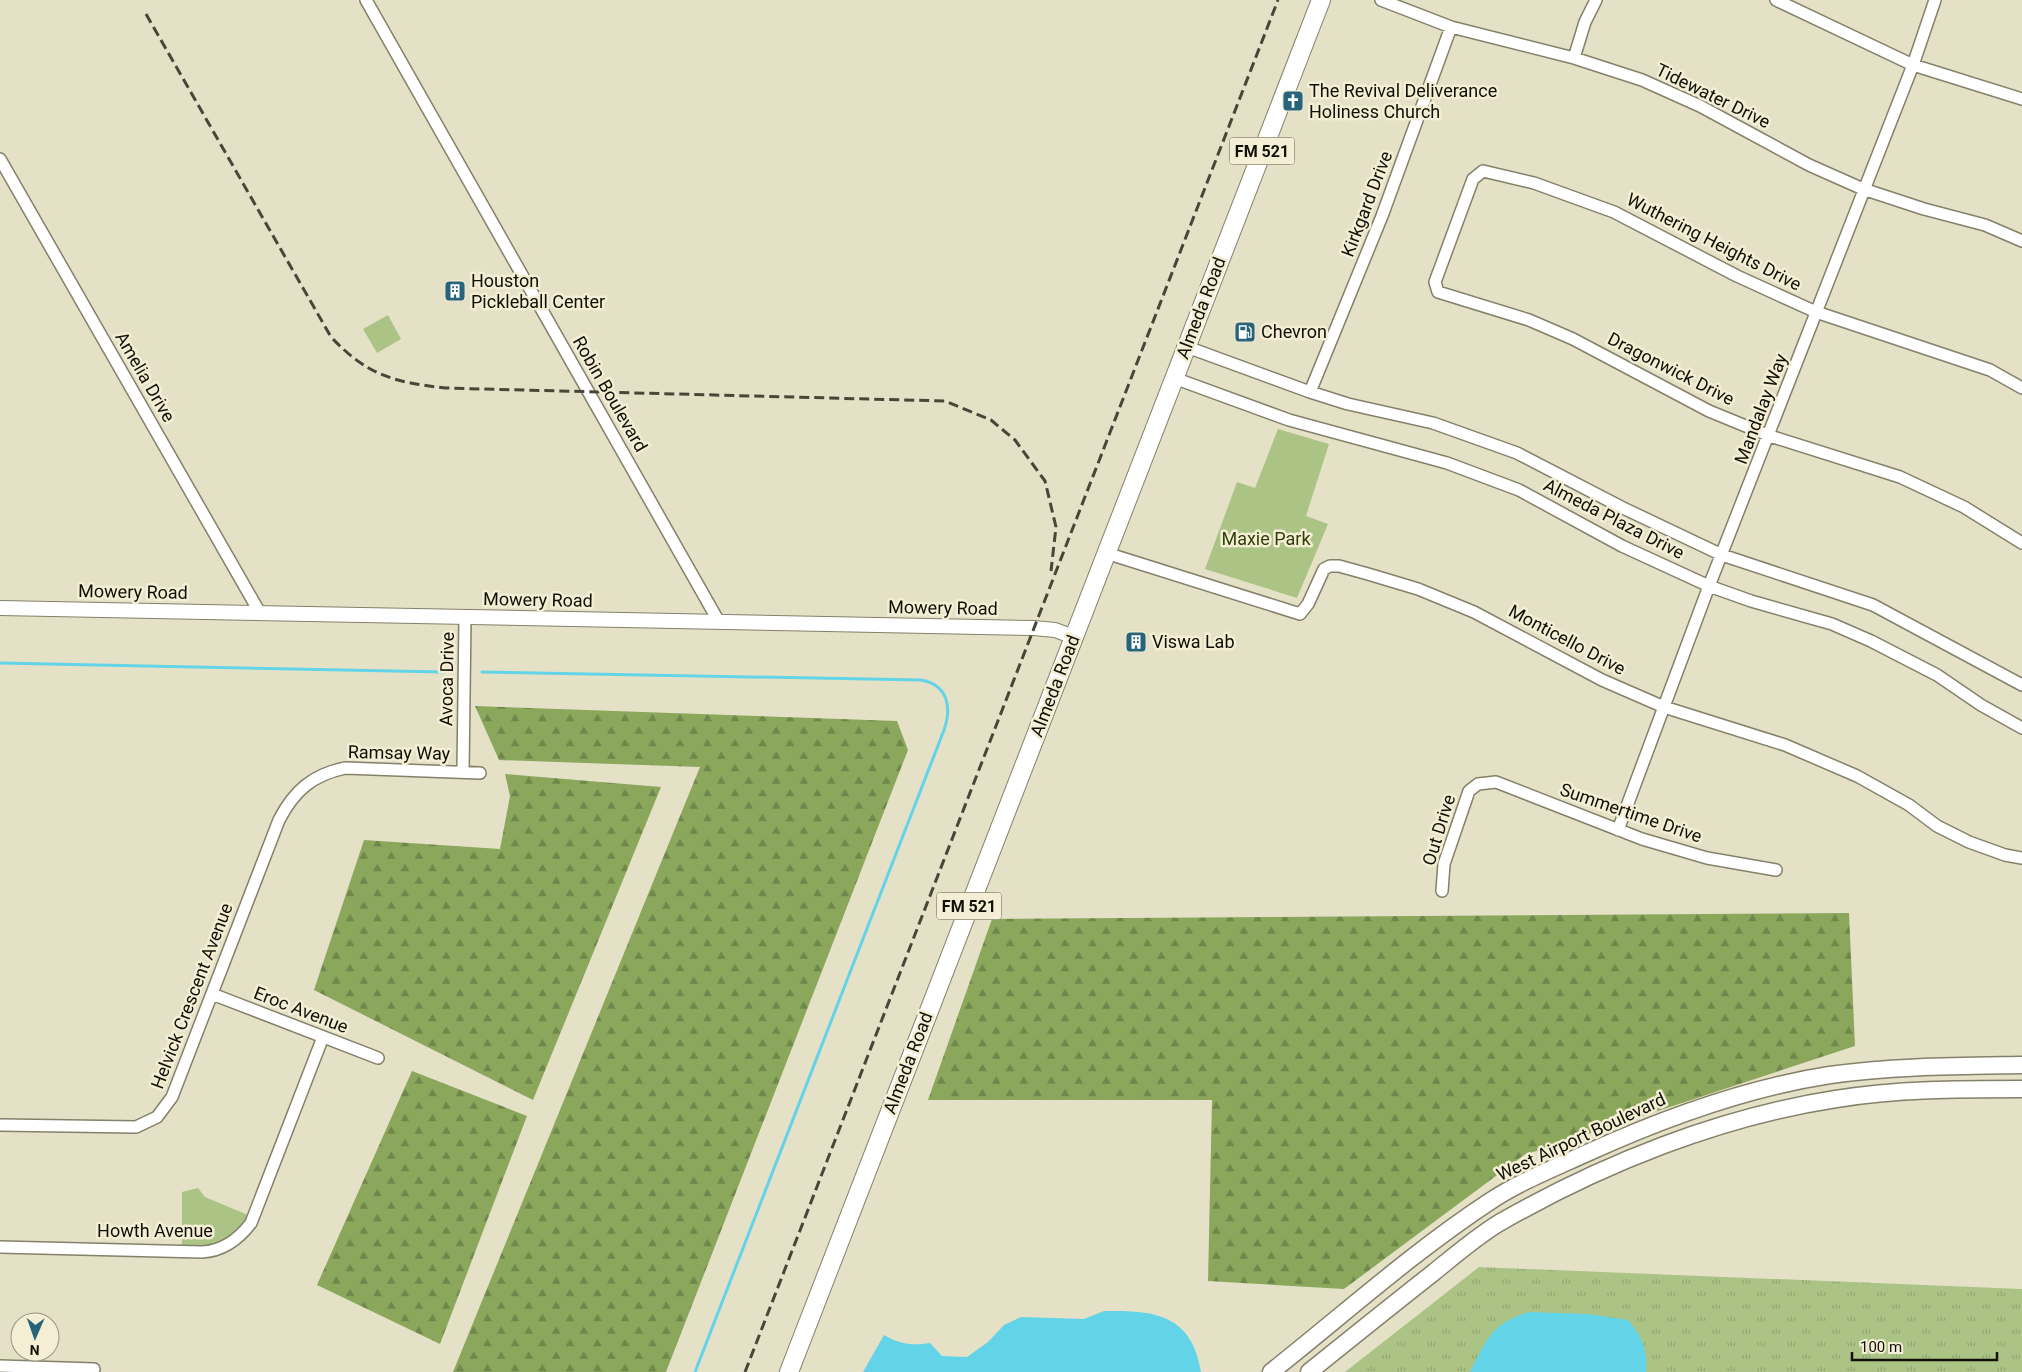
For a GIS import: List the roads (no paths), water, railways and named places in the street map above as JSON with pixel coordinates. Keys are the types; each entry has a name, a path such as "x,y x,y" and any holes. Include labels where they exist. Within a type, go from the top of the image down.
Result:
{"main road":[{"name":"Almeda Road","path":"789,1372 1321,0"},
{"name":"West Airport Boulevard","path":"1271,1372 1387,1279 1492,1200 1560,1165 1670,1116 1756,1091 1829,1075 1888,1069 2022,1065"},
{"path":"1309,1372 1498,1224 1571,1186 1677,1140 1763,1115 1836,1099 1940,1090 2022,1089"},
{"path":"1756,1091 1763,1115"},
{"path":"1560,1165 1571,1186"},
{"path":"1387,1279 1400,1299"}],"street":[{"name":"Robin Boulevard","path":"366,0 719,622"},
{"name":"Tidewater Drive","path":"1381,0 1451,27 1574,58 1642,80 1700,106 1809,165 1863,189 1924,209 1984,225 2022,241"},
{"path":"1574,58 1585,22 1596,0"},
{"path":"1776,0 1913,65 2022,100"},
{"name":"Mandalay Way","path":"1618,830 1709,586 1770,436 1863,189 1913,65 1935,0"},
{"name":"Kirkgard Drive","path":"1310,392 1382,216 1451,27"},
{"name":"Amelia Drive","path":"0,159 260,613"},
{"name":"Wuthering Heights Drive","path":"1441,263 1473,180 1483,171 1492,172 1534,183 1614,212 1737,276 1816,312 1990,370 2022,388"},
{"name":"Dragonwick Drive","path":"1441,263 1435,282 1438,292 1529,320 1564,335 1623,364 1709,411 1770,436 1900,477 1964,507 2022,543"},
{"name":"Almeda Plaza Drive","path":"1186,347 1310,392 1348,404 1433,423 1517,452 1621,507 1722,554 1874,604 2022,685"},
{"name":"Almeda Plaza Drive","path":"1174,378 1290,420 1353,439 1447,463 1519,490 1622,546 1709,586 1751,601 1832,624 1871,641 1929,670 2022,728"},
{"name":"Monticello Drive","path":"1106,553 1300,614 1308,604 1324,568 1330,566 1339,566 1418,589 1474,612 1602,680 1664,707 1785,746 1857,776 1909,805 1937,826 1969,842 2005,855 2022,858"},
{"name":"Mowery Road","path":"0,608 1034,628 1055,630 1074,637"},
{"name":"Avoca Drive","path":"462,771 465,618"},
{"name":"Ramsay Way","path":"295,794 318,777 344,768 480,773"},
{"name":"Summertime Drive","path":"1478,784 1496,782 1618,830 1707,858 1776,870"},
{"name":"Out Drive","path":"1442,891 1444,864 1469,791 1478,784"},
{"name":"Helvick Crescent Avenue","path":"0,1125 124,1128 146,1124 157,1117 172,1098 279,820 295,794"},
{"name":"Eroc Avenue","path":"212,994 378,1058"},
{"name":"Howth Avenue","path":"0,1247 202,1252 219,1249 233,1242 251,1223 323,1037"},
{"path":"0,1366 37,1370 94,1369"}],"water":[{"path":"1104,1311 1139,1312 1168,1319 1180,1327 1189,1338 1196,1353 1201,1372 863,1372 884,1335 906,1344 930,1343 942,1356 967,1357 988,1342 1004,1325 1021,1317 1084,1319"},
{"path":"1528,1312 1588,1314 1628,1320 1643,1344 1646,1357 1646,1372 1470,1372 1491,1334 1506,1322"}],"waterway":[{"path":"0,663 444,672"},
{"path":"482,672 921,680 937,687 946,698 948,713 944,730 695,1372"}],"railway":[{"path":"745,1372 1278,0"},
{"path":"146,14 331,337 357,361 396,380 445,388 945,401 991,420 1015,440 1045,481 1056,527 1051,571"}],"place":[{"name":"The Revival Deliverance Holiness Church","path":"1293,101"},
{"name":"Houston Pickleball Center","path":"455,291"},
{"name":"Chevron","path":"1245,332"},
{"name":"Viswa Lab","path":"1136,642"}],"park label":[{"name":"Maxie Park","path":"1266,539"}]}
